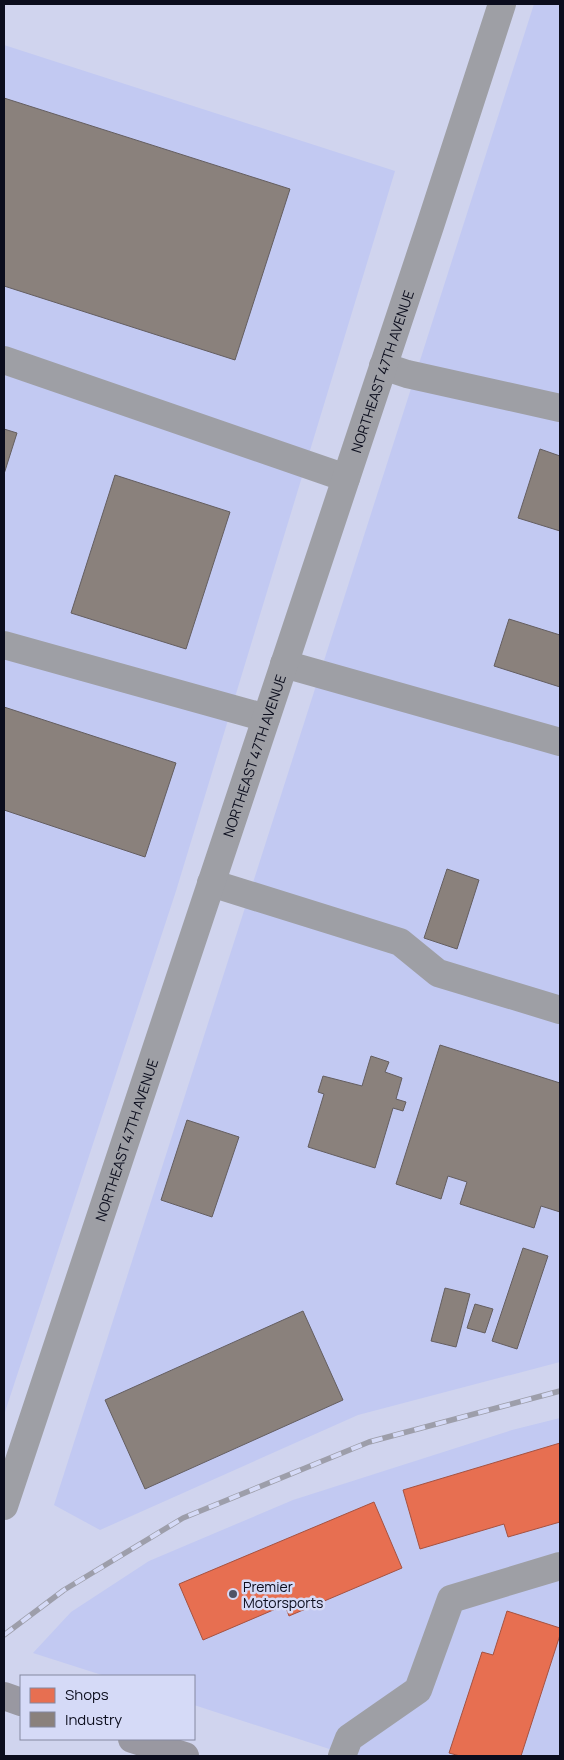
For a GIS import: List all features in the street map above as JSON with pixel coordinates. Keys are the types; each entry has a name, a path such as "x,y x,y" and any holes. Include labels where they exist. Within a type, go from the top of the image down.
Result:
{"main road":[{"path":"4,1696 20,1702"},
{"path":"135,1740 185,1756"}],"street":[{"name":"NORTHEAST 47TH AVENUE","path":"4,1506 502,4"},
{"path":"4,360 346,478"},
{"path":"383,366 407,374 560,408"},
{"path":"4,645 266,718"},
{"path":"284,664 560,742"},
{"path":"211,883 400,942 438,973 560,1010"},
{"path":"342,1756 349,1738 418,1690 451,1599 560,1566"}],"shaded area":[{"path":"534,4 560,4 560,1362 358,1415 100,1530 54,1505"},
{"path":"4,45 395,171 176,891 4,1415"},
{"path":"560,1418 560,1756 351,1756 195,1705 195,1675 102,1675 33,1653 71,1612 149,1561 293,1500 512,1430"}],"building: Shops":[{"path":"560,1443 560,1522 508,1537 504,1524 420,1549 403,1490"},
{"path":"374,1502 402,1568 289,1616 285,1605 203,1640 179,1584"},
{"path":"507,1611 560,1628 560,1635 521,1756 460,1756 449,1753 482,1652 493,1655"}],"building: Industry":[{"path":"4,98 290,189 235,360 4,286"},
{"path":"4,429 17,433 4,474"},
{"path":"540,449 560,456 560,531 518,518"},
{"path":"115,475 230,512 186,649 71,613"},
{"path":"509,619 560,635 560,687 494,666"},
{"path":"4,707 176,763 145,857 4,810"},
{"path":"447,869 479,880 457,949 424,938"},
{"path":"440,1045 560,1083 560,1212 541,1206 534,1228 460,1204 467,1182 448,1176 441,1199 396,1184"},
{"path":"371,1056 389,1062 385,1072 402,1078 396,1099 406,1102 403,1111 393,1108 375,1168 308,1147 324,1094 318,1092 323,1076 362,1086"},
{"path":"187,1120 239,1137 212,1217 161,1200"},
{"path":"523,1248 548,1256 517,1349 492,1341"},
{"path":"445,1288 470,1294 456,1347 431,1341"},
{"path":"475,1304 493,1309 485,1333 467,1328"},
{"path":"303,1311 343,1400 145,1489 105,1400"}],"railway":[{"path":"4,1635 64,1590 183,1518 369,1442 560,1391"}],"place":[{"name":"Premier Motorsports","path":"233,1594"}]}
